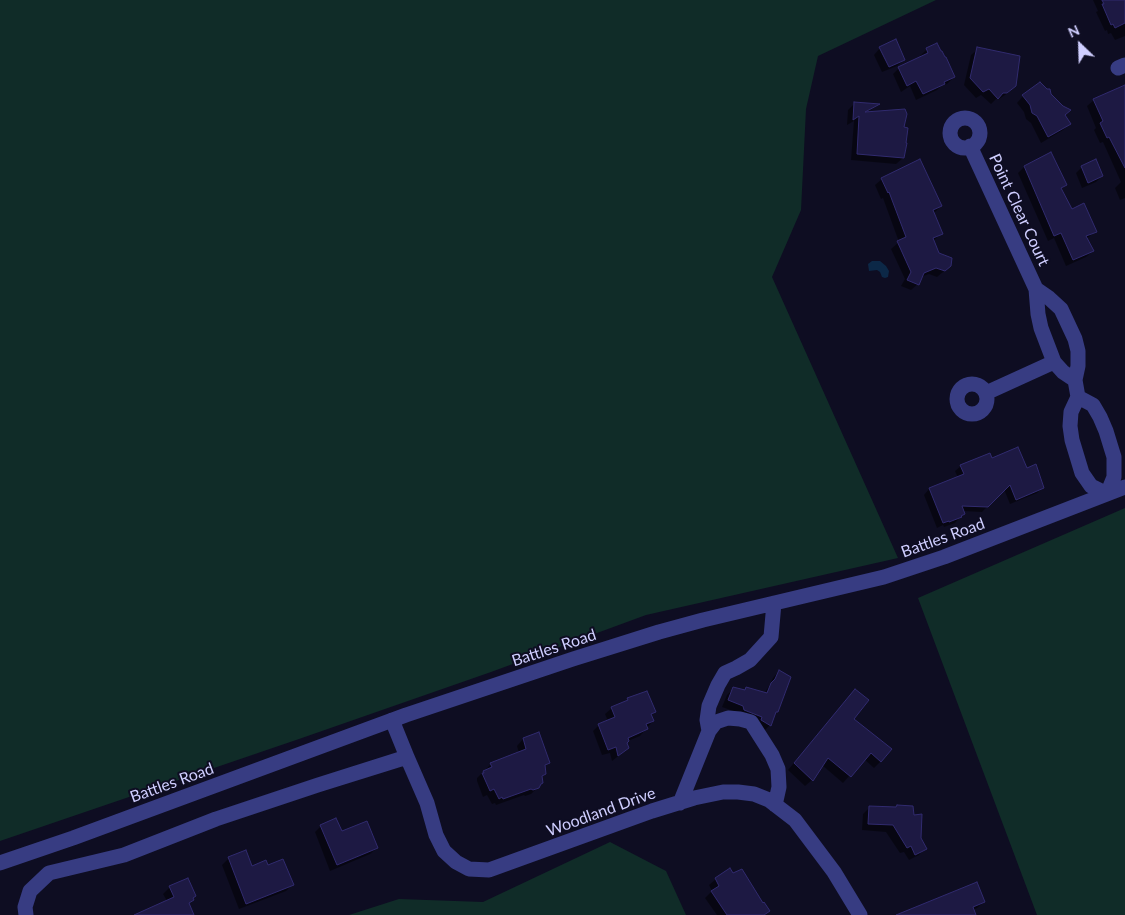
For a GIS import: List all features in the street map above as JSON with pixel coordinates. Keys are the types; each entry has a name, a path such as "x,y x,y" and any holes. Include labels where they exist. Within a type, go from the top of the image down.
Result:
{"street":[{"name":"Point Clear Court","path":"970,146 1036,289 1041,328 1054,362 1075,380"},
{"name":"Point Clear Court","path":"1036,289 1060,309 1075,338 1078,351 1078,366 1075,380 1078,397 1071,412 1072,440 1082,473 1091,486 1107,494"},
{"path":"986,393 1054,362"},
{"path":"1078,397 1093,405 1106,431 1114,457 1114,477 1107,494"},
{"name":"Battles Road","path":"0,863 73,838 392,720 564,662 703,620 884,577 944,557 1125,487"},
{"path":"709,731 707,720 709,706 718,685 725,673 750,660 771,637 774,603"},
{"path":"680,803 709,731 716,722 728,718 751,722 772,756 778,769 779,787 775,805"},
{"name":"Woodland Drive","path":"392,720 427,803 436,835 444,851 456,862 469,869 489,870 652,811 723,792 738,792 754,794 769,800 795,820 834,872 860,915"},
{"path":"26,915 24,907 30,891 50,873 124,855 216,819 407,757"}],"green space":[{"path":"0,0 936,0 818,56 806,109 801,210 772,277 898,558 646,615 491,672 0,841"},
{"path":"1125,508 1125,915 1037,915 918,598"},
{"path":"610,842 666,871 686,915 349,915 399,899 483,902"}],"water":[{"path":"872,261 880,261 886,266 889,271 888,277 882,277 877,270 869,271 868,264"}],"building":[{"path":"1102,0 1125,0 1125,23 1115,28 1113,24 1111,25"},
{"path":"896,39 905,60 889,67 879,47"},
{"path":"937,43 955,77 923,94 916,81 907,86 898,67 928,53 926,48"},
{"path":"977,47 1020,56 1016,86 1007,93 1003,93 998,99 989,89 983,92 970,78"},
{"path":"1040,82 1047,89 1050,89 1051,94 1063,106 1071,110 1065,115 1071,124 1048,137 1037,116 1032,113 1030,105 1022,95"},
{"path":"1125,85 1125,168 1100,123 1103,121 1093,99"},
{"path":"854,102 880,104 865,112 905,109 907,114 904,127 908,128 904,158 857,154 859,116 853,120"},
{"path":"1051,152 1067,185 1061,188 1072,209 1084,203 1097,232 1086,236 1094,251 1073,260 1061,233 1054,236 1024,166"},
{"path":"920,159 942,206 933,210 943,234 933,238 939,253 952,258 951,266 945,271 936,268 924,273 919,285 907,280 911,272 897,241 906,237 889,192 881,178"},
{"path":"1096,159 1103,176 1088,183 1081,166"},
{"path":"1018,447 1027,468 1036,464 1044,488 1016,500 1010,485 988,507 962,506 965,514 962,517 943,523 929,488 964,474 960,465 990,453 992,458"},
{"path":"779,670 791,677 771,726 761,720 762,717 744,710 743,706 728,700 733,687 745,690 746,687 767,693"},
{"path":"855,689 869,700 854,719 892,749 881,762 871,753 851,777 828,758 813,781 794,763"},
{"path":"647,691 656,712 651,714 654,721 646,724 648,729 628,738 629,748 618,756 616,747 608,750 598,724 615,717 611,707 628,700 627,698"},
{"path":"539,732 550,763 545,765 546,774 542,776 543,783 539,788 499,799 494,789 490,791 482,773 484,773 483,771 492,767 490,763 526,749 523,738"},
{"path":"897,805 913,806 914,815 922,814 921,838 927,849 915,855 911,846 907,848 893,825 868,824 869,806 896,807"},
{"path":"336,818 342,831 367,821 378,848 337,865 320,825"},
{"path":"246,850 252,866 266,860 268,865 283,859 294,885 246,904 228,857"},
{"path":"730,868 733,873 742,869 770,911 764,915 727,915 711,891 719,886 715,878"},
{"path":"188,878 196,896 189,903 194,915 134,915 174,897 169,886"},
{"path":"977,882 985,902 973,907 976,915 896,915"}]}
